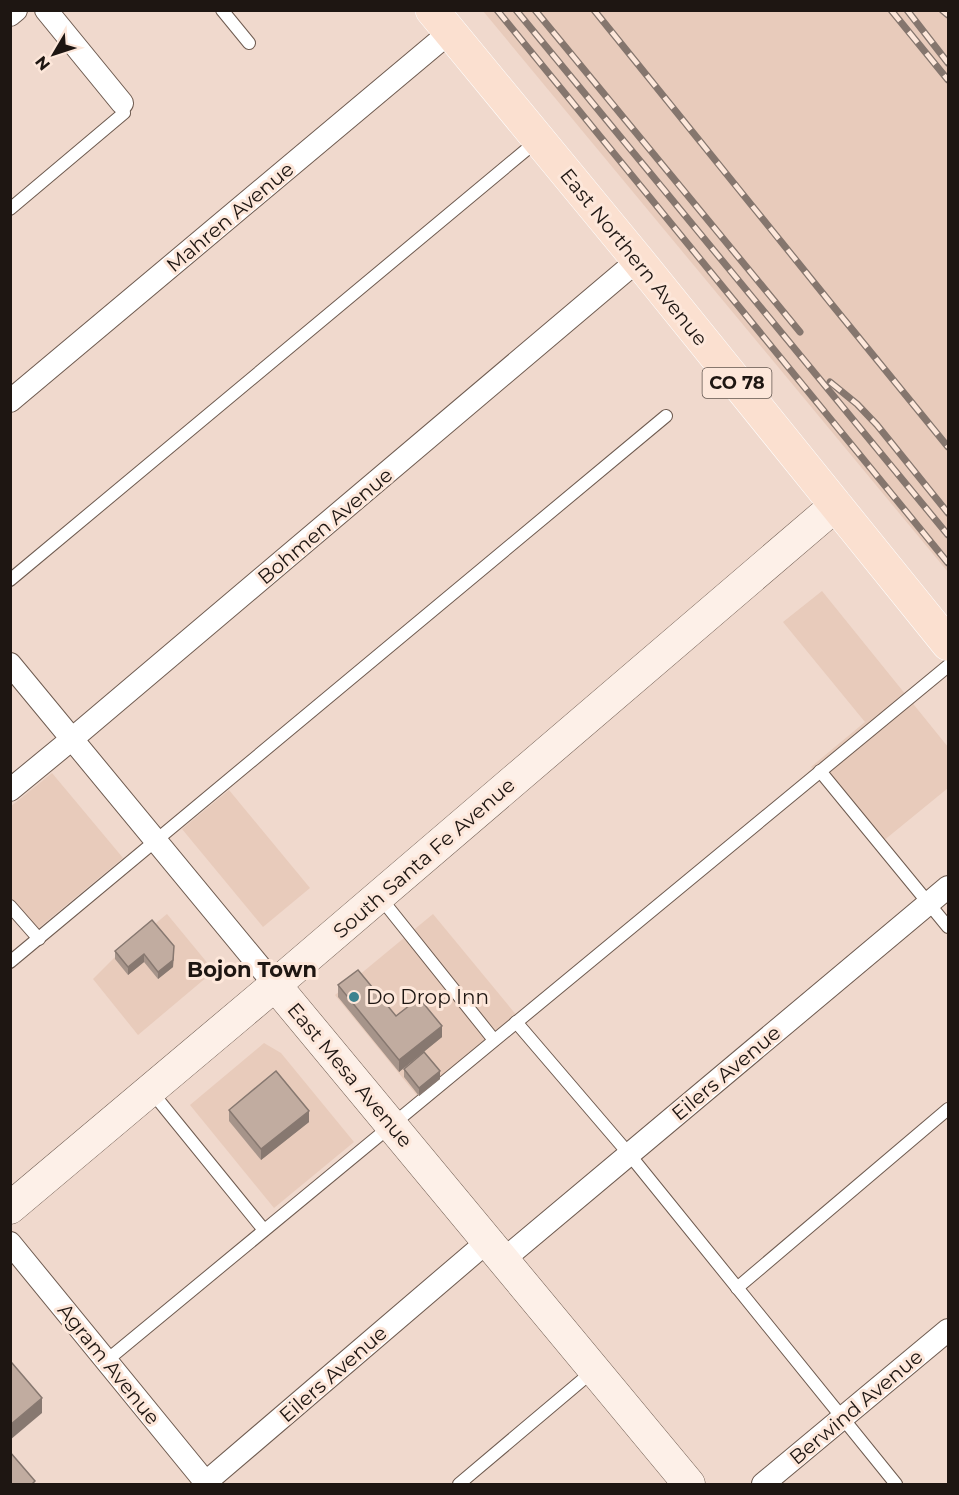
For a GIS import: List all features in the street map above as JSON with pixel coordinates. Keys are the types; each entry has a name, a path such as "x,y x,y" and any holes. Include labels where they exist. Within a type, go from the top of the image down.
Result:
{"main road":[{"name":"East Northern Avenue","path":"441,22 638,260 948,644"}],"street":[{"path":"10,15 16,10"},
{"path":"46,10 122,103"},
{"name":"Mahren Avenue","path":"10,401 441,22"},
{"name":"Bohmen Avenue","path":"10,790 638,260"},
{"name":"South Santa Fe Avenue","path":"10,1209 836,505"},
{"name":"East Mesa Avenue","path":"10,664 689,1485"},
{"name":"Eilers Avenue","path":"206,1484 496,1251 629,1154 948,887"},
{"name":"Agram Avenue","path":"10,1244 206,1484"},
{"name":"Berwind Avenue","path":"763,1485 948,1330"}],"lane":[{"path":"222,10 249,43"},
{"path":"10,209 124,113 122,103"},
{"path":"10,580 538,140"},
{"path":"10,962 666,416"},
{"path":"106,1361 948,666"},
{"path":"820,771 948,927"},
{"path":"379,896 494,1040"},
{"path":"10,906 39,939"},
{"path":"516,1022 629,1154 896,1485"},
{"path":"150,1090 264,1230"},
{"path":"737,1288 948,1109"},
{"path":"459,1485 594,1370"}],"shaded area":[{"path":"483,11 948,11 948,572"},
{"path":"822,591 948,747 948,788 877,846 811,767 865,722 783,622"},
{"path":"52,773 123,858 35,931 11,902 10,807"},
{"path":"229,790 310,888 263,927 182,829"},
{"path":"167,914 214,971 138,1035 93,979 114,958"},
{"path":"433,914 518,1017 419,1098 335,995"},
{"path":"264,1043 281,1053 354,1142 274,1208 190,1105"}],"building":[{"path":"152,920 174,946 173,960 158,972 144,954 128,967 115,951"},
{"path":"358,970 396,1016 419,998 442,1026 399,1060 338,985"},
{"path":"424,1052 440,1071 419,1088 404,1069"},
{"path":"276,1071 309,1111 261,1149 229,1110"},
{"path":"12,1363 42,1398 10,1425 10,1364"},
{"path":"10,1452 35,1481 31,1485 10,1485"}],"railway":[{"path":"497,10 948,563"},
{"path":"516,10 948,535"},
{"path":"535,10 800,332"},
{"path":"594,10 948,447"},
{"path":"891,10 948,80"},
{"path":"907,10 948,63"},
{"path":"942,10 948,15"},
{"path":"830,382 857,404 877,425 948,513"}],"place":[{"name":"Do Drop Inn","path":"354,997"}],"district":[{"name":"Bojon Town","path":"252,969"}]}
